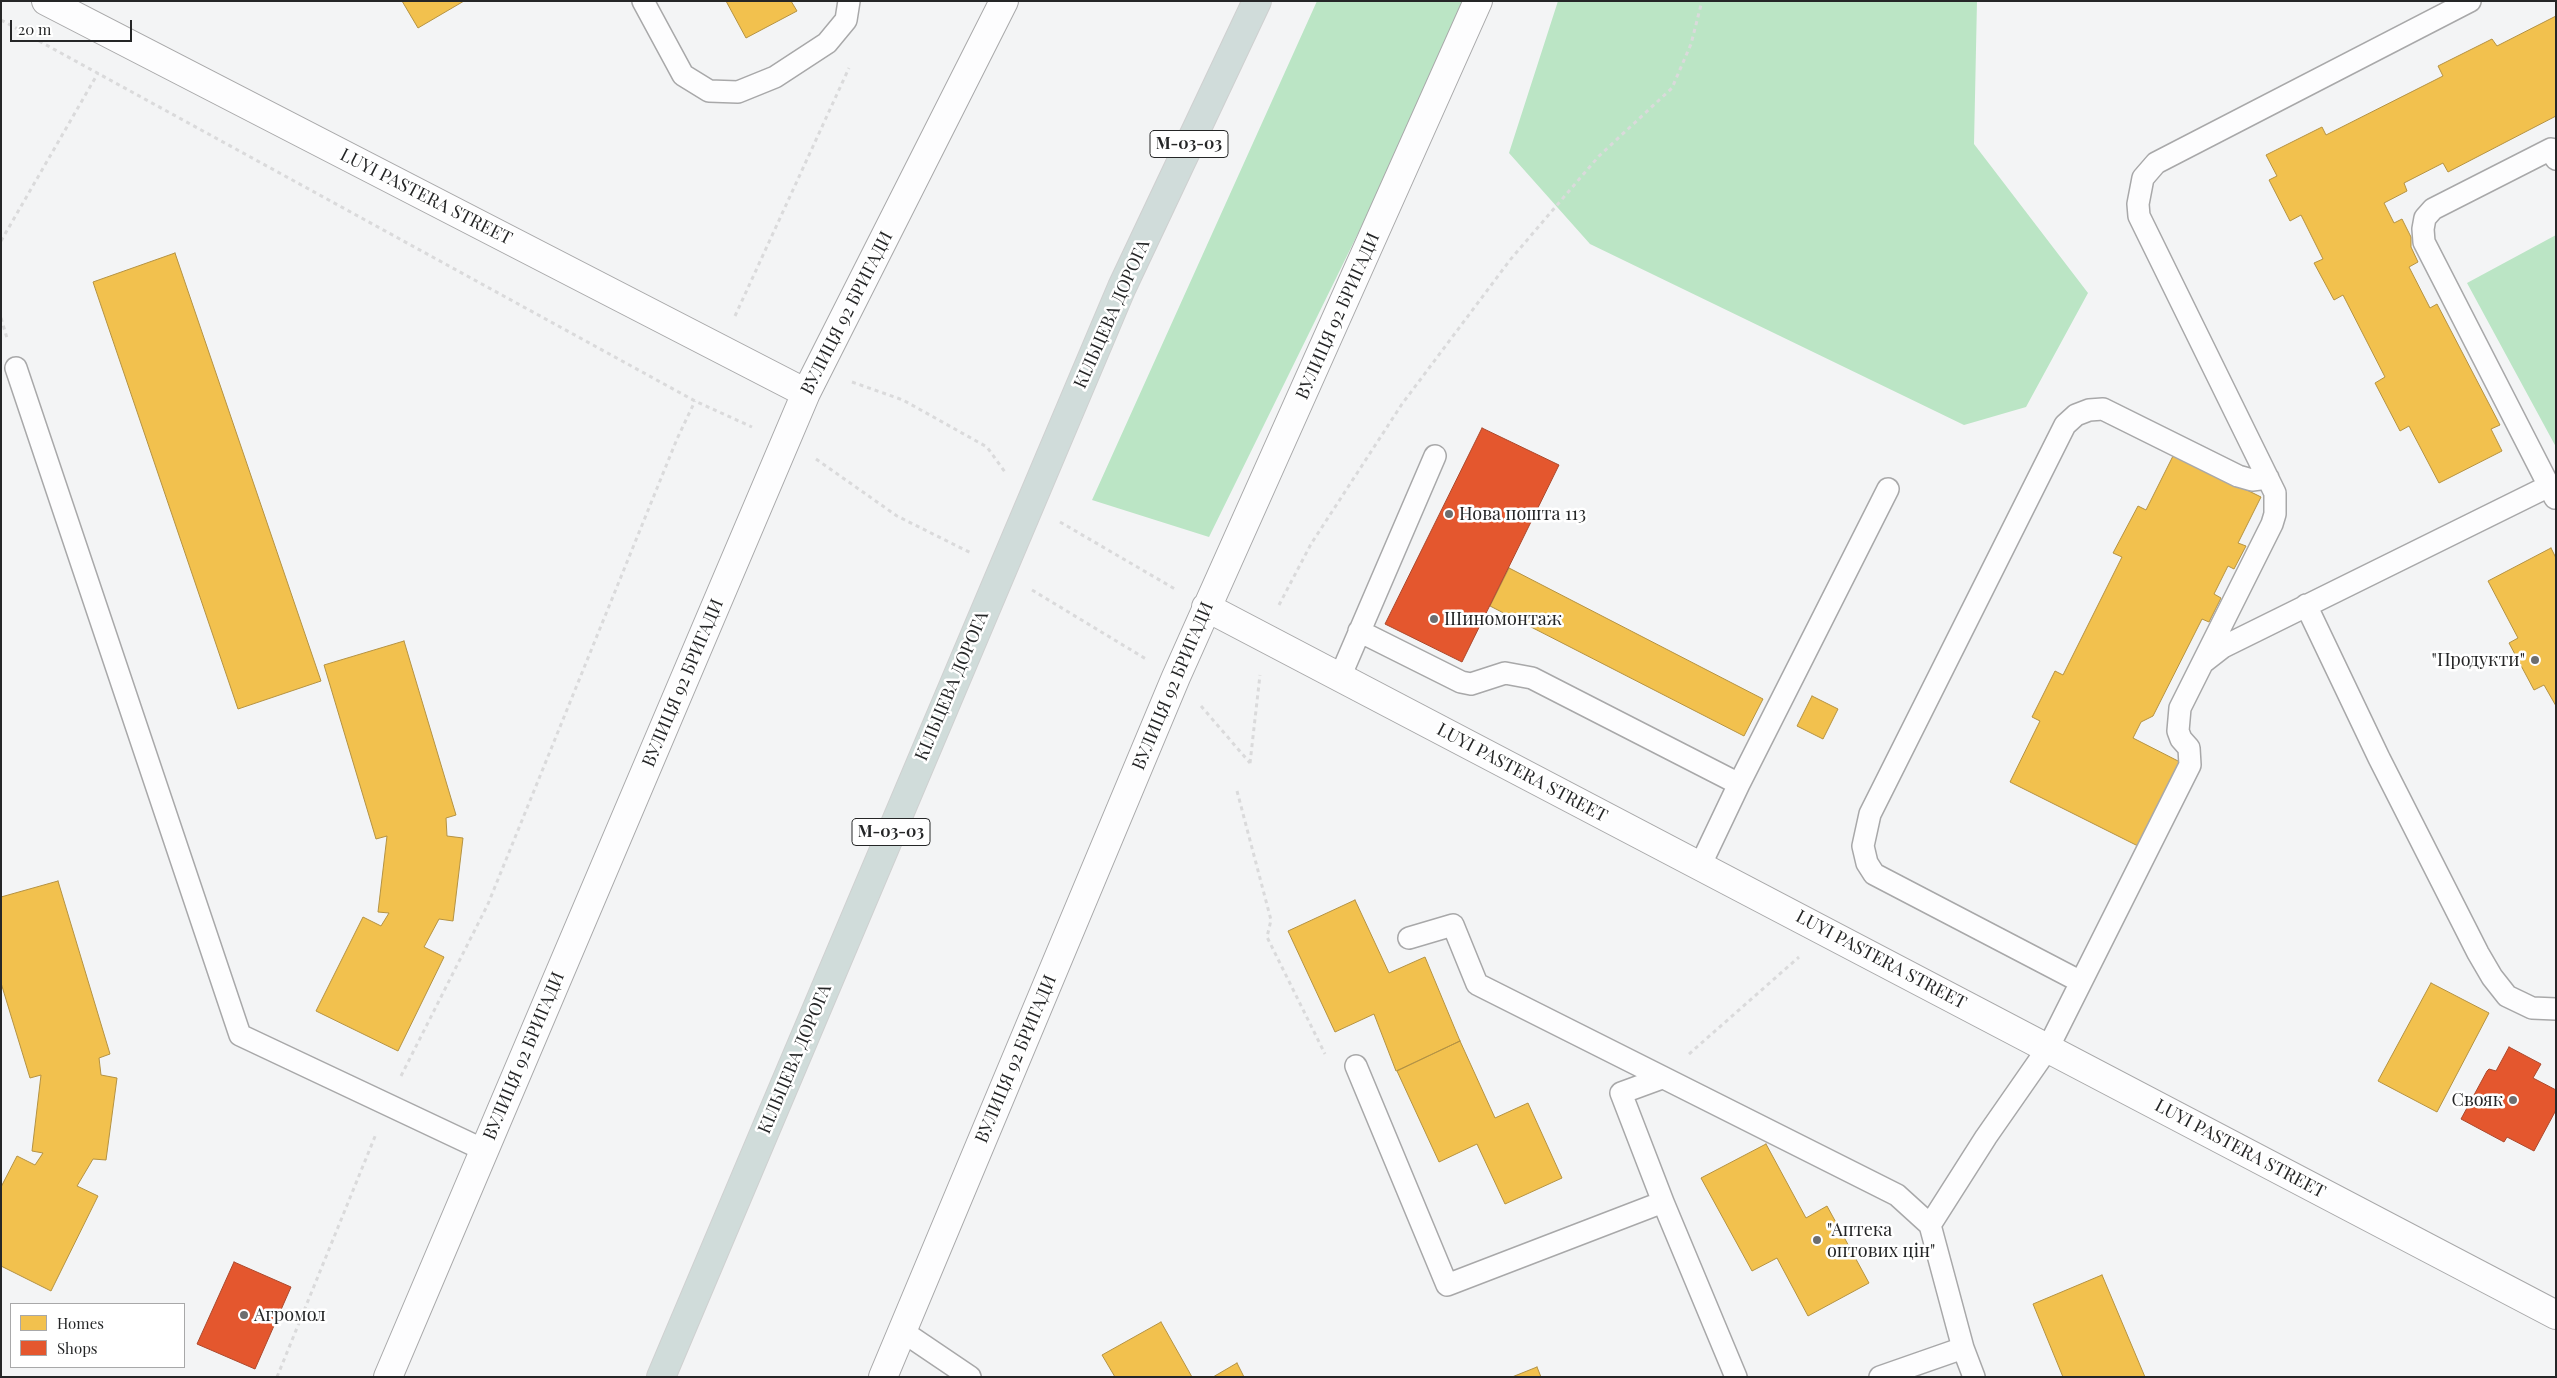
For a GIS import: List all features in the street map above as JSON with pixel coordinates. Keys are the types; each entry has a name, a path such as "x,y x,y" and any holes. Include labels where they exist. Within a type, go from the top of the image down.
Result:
{"highway":[{"name":"КІЛЬЦЕВА ДОРОГА","path":"661,1377 1122,287 1257,1"}],"street":[{"name":"ВУЛИЦЯ 92 БРИГАДИ","path":"388,1377 806,393 1004,1"},
{"name":"ВУЛИЦЯ 92 БРИГАДИ","path":"883,1377 1206,607 1478,1"},
{"name":"LUYI PASTERA STREET","path":"50,2 806,393"},
{"name":"LUYI PASTERA STREET","path":"1206,607 2556,1314"}],"lane":[{"path":"643,1 683,75 709,91 738,92 774,77 827,43 846,20 849,1"},
{"path":"1930,1226 1986,1137 2048,1048 2190,765 2191,756 2189,748 2181,739 2178,720 2180,708 2272,524 2276,504 2268,478 2139,216 2138,204 2143,178 2156,163 2470,1"},
{"path":"2203,662 2223,647 2306,605 2552,492 2424,242 2423,229 2425,218 2434,209 2554,151"},
{"path":"16,368 240,1035 484,1150"},
{"path":"2081,982 1874,874 1867,863 1863,846 1870,814 2066,425 2076,415 2089,410 2103,409 2238,476 2252,480 2268,478"},
{"path":"1340,677 1435,456"},
{"path":"1700,866 1739,784 1888,489"},
{"path":"2306,605 2379,758 2478,954 2492,977 2507,996 2532,1008 2556,1009"},
{"path":"1360,631 1461,682 1471,684 1505,673 1532,678 1739,784"},
{"path":"1409,938 1453,925 1477,984 1897,1196 1930,1226 1963,1348 1974,1377"},
{"path":"1356,1066 1447,1285 1663,1202"},
{"path":"1662,1078 1621,1092 1663,1202 1736,1377"},
{"path":"902,1331 970,1377"},
{"path":"1880,1377 1963,1348"}],"path":[{"path":"1176,677 1250,763 1265,638 1277,608 1311,544 1402,404 1510,260 1599,156 1672,88 1691,44 1702,1"},
{"path":"1,20 695,401 674,448 488,904 388,1105 277,1377"},
{"path":"732,322 851,64"},
{"path":"1,241 98,73"},
{"path":"1237,790 1272,920 1268,937 1327,1058 1356,1066"},
{"path":"1662,1078 1828,932"}],"green space":[{"path":"1317,1 1472,1 1209,537 1092,500"},
{"path":"1558,1 1977,1 1974,144 2088,293 2026,407 1964,425 1590,244 1509,153"},
{"path":"2556,235 2556,447 2467,283"}],"building: Homes":[{"path":"402,1 464,1 418,28"},
{"path":"726,1 791,1 797,11 746,38"},
{"path":"2556,16 2556,116 2448,172 2443,163 2404,183 2407,191 2384,203 2394,223 2402,219 2411,237 2411,247 2418,262 2409,267 2430,308 2437,304 2500,425 2491,429 2502,451 2439,483 2409,426 2400,431 2375,383 2385,377 2343,295 2334,300 2314,263 2323,259 2301,215 2290,221 2269,180 2277,176 2266,155 2322,127 2326,135 2443,76 2438,66 2492,39 2497,46"},
{"path":"175,253 321,681 238,709 93,282"},
{"path":"2174,454 2261,497 2238,543 2246,546 2234,569 2228,566 2214,594 2221,598 2209,622 2202,619 2153,716 2141,722 2133,738 2180,762 2138,846 2010,782 2040,721 2032,717 2055,671 2063,675 2122,557 2113,553 2138,506 2146,510"},
{"path":"2551,548 2556,558 2556,706 2544,685 2534,690 2509,643 2518,638 2488,581"},
{"path":"1509,568 1763,699 1744,736 1490,606"},
{"path":"404,641 456,815 446,818 447,836 463,838 453,921 439,919 424,947 444,957 398,1051 316,1011 363,917 381,926 389,913 378,912 387,836 376,839 324,665"},
{"path":"1812,696 1838,709 1823,739 1797,726"},
{"path":"58,881 110,1054 99,1058 101,1075 117,1078 106,1160 93,1159 77,1186 98,1196 51,1291 1,1266 1,1187 17,1156 35,1165 43,1153 32,1151 41,1075 30,1078 1,983 1,897"},
{"path":"1355,900 1389,973 1425,957 1460,1041 1396,1071 1374,1014 1335,1032 1288,931"},
{"path":"2431,983 2489,1013 2437,1112 2378,1081"},
{"path":"1460,1041 1495,1118 1528,1103 1562,1178 1505,1204 1477,1144 1439,1162 1397,1071"},
{"path":"1766,1144 1806,1218 1827,1206 1869,1283 1808,1316 1777,1258 1752,1271 1701,1178"},
{"path":"2102,1275 2145,1377 2063,1377 2033,1304"},
{"path":"1161,1322 1192,1377 1115,1377 1102,1355"},
{"path":"1237,1363 1244,1377 1213,1377"},
{"path":"1537,1367 1541,1377 1512,1377"}],"building: Shops":[{"path":"1482,428 1559,465 1462,662 1385,624"},
{"name":"Свояк","path":"2509,1047 2541,1064 2533,1078 2556,1090 2556,1110 2534,1151 2507,1137 2504,1142 2461,1119 2487,1071 2489,1069 2496,1071"},
{"name":"Агромол","path":"234,1262 291,1287 255,1369 197,1344"}],"place":[{"name":"Нова пошта 113","path":"1449,514"},
{"name":"Шиномонтаж","path":"1434,619"},
{"name":"\"Продукти\"","path":"2535,660"},
{"name":"Свояк","path":"2513,1100"},
{"name":"\"Аптека оптових цін\"","path":"1817,1240"},
{"name":"Агромол","path":"244,1315"}]}
